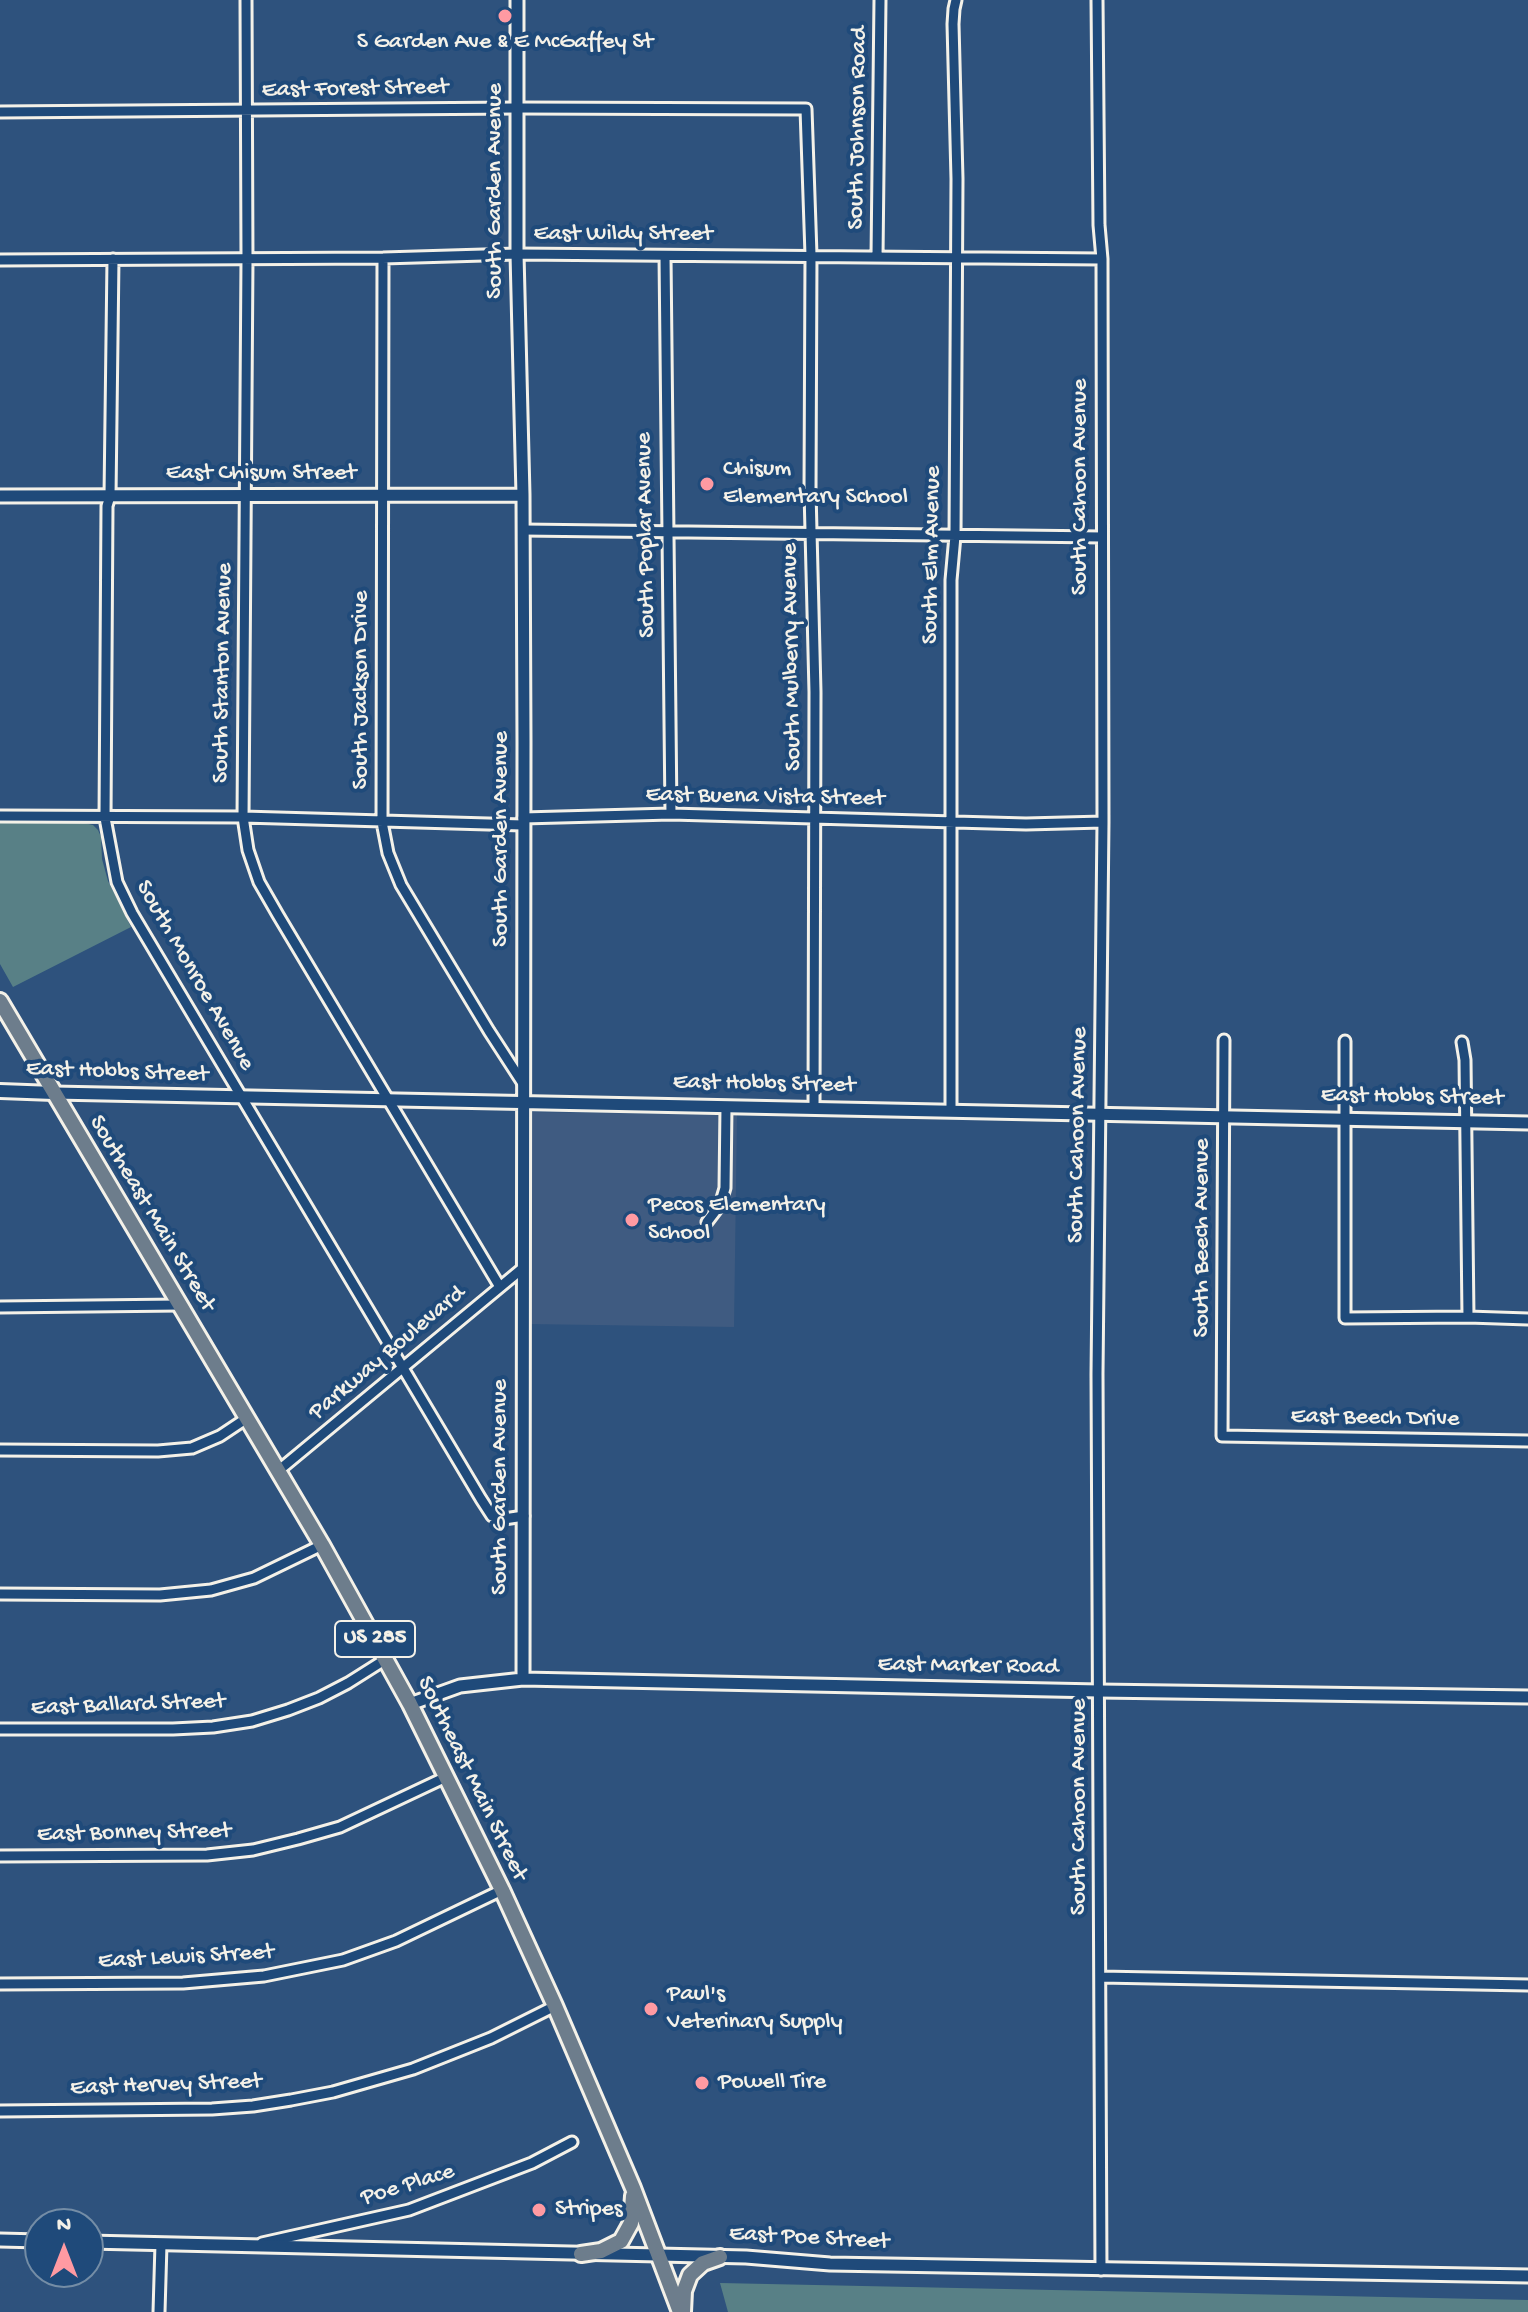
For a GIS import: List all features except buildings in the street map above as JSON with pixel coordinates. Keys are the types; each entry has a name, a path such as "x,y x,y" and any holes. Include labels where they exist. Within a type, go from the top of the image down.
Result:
{"main road":[{"name":"Southeast Main Street","path":"0,1001 322,1545 410,1704 502,1890 555,2006 633,2188 681,2312"},
{"name":"East Hobbs Street","path":"0,1091 54,1093"},
{"path":"581,2254 609,2248 626,2235 633,2213 633,2188"},
{"path":"681,2312 690,2275 703,2263 720,2257"}],"street":[{"name":"South Stanton Avenue","path":"246,0 248,111 243,817 248,850 259,882 497,1284"},
{"name":"South Garden Avenue","path":"517,0 517,254 523,495 523,1679"},
{"name":"South Johnson Road","path":"877,256 880,0"},
{"name":"South Elm Avenue","path":"951,1111 951,580 955,536 957,258 953,24 956,0"},
{"name":"South Cahoon Avenue","path":"1097,0 1102,259 1103,822 1097,1374 1101,2270"},
{"name":"East Forest Street","path":"0,112 806,109"},
{"name":"South Mulberry Avenue","path":"806,109 811,255 811,534 816,818 814,1108"},
{"name":"East Wildy Street","path":"0,260 383,258 517,254 1102,259"},
{"name":"South Poplar Avenue","path":"665,256 671,814"},
{"name":"South Jackson Drive","path":"383,258 382,822 388,853 401,885 524,1085"},
{"name":"South Monroe Avenue","path":"113,259 110,496 107,506 105,818 117,882 492,1516 504,1519 524,1516"},
{"name":"East Chisum Street","path":"0,496 523,495"},
{"path":"523,530 1102,537"},
{"name":"East Buena Vista Street","path":"0,816 523,822 671,814 1037,824 1103,822"},
{"name":"South Beech Avenue","path":"1222,1436 1224,1040"},
{"path":"1345,1041 1345,1318 1528,1319"},
{"path":"1462,1042 1465,1060 1468,1317"},
{"name":"East Hobbs Street","path":"54,1093 1528,1123"},
{"path":"707,1222 720,1205 725,1188 726,1107"},
{"name":"Parkway Boulevard","path":"278,1471 497,1284 523,1268"},
{"path":"0,1307 180,1305"},
{"path":"0,1450 158,1451 192,1448 220,1436 247,1418"},
{"name":"East Beech Drive","path":"1222,1436 1528,1441"},
{"path":"0,1594 160,1595 211,1590 254,1578 322,1545"},
{"name":"East Ballard Street","path":"0,1729 173,1729 252,1721 319,1698 386,1659"},
{"name":"East Marker Road","path":"410,1704 460,1686 523,1679 1528,1697"},
{"name":"East Bonney Street","path":"0,1856 207,1855 253,1850 340,1827 446,1777"},
{"name":"East Lewis Street","path":"0,1984 169,1983 264,1976 343,1960 396,1941 502,1890"},
{"path":"1100,1977 1528,1985"},
{"name":"East Hervey Street","path":"0,2111 212,2109 291,2100 346,2089 413,2069 491,2038 555,2006"},
{"name":"Poe Place","path":"247,2246 409,2210 532,2163 572,2142"},
{"path":"0,2240 24,2241"},
{"name":"East Poe Street","path":"104,2242 720,2257 830,2264 1528,2276"},
{"path":"159,2312 161,2244"}],"shaded area":[{"name":"Pecos Elementary School","path":"530,1112 737,1115 734,1327 527,1324"}],"green space":[{"path":"0,823 93,825 101,837 102,859 108,881 131,927 13,987 0,964"},
{"path":"720,2283 1528,2300 1528,2312 728,2312"}],"place":[{"name":"S Garden Ave & E McGaffey St","path":"505,16"},
{"name":"Chisum Elementary School","path":"707,484"},
{"name":"Pecos Elementary School","path":"632,1220"},
{"name":"Paul's Veterinary Supply","path":"651,2009"},
{"name":"Powell Tire","path":"702,2083"},
{"name":"Stripes","path":"539,2210"}]}
